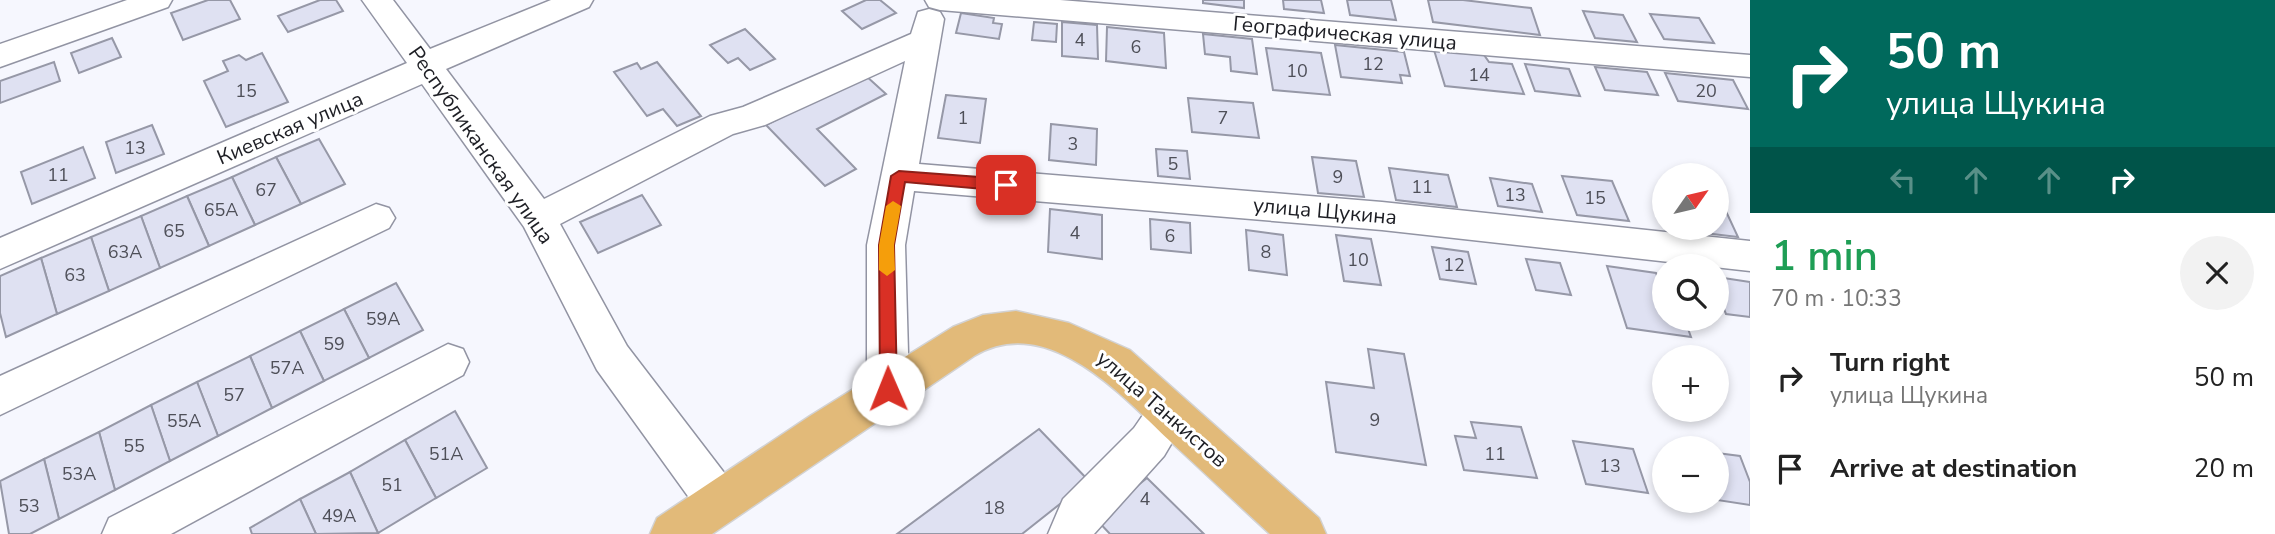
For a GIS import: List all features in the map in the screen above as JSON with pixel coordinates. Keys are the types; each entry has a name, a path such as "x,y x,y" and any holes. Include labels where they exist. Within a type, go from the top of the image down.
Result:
{"main road":[{"name":"улица Танкистов","path":"673,534 888,389 983,332 1018,329 1055,335 1085,344 1115,363 1303,534"}],"street":[{"path":"0,56 158,0"},
{"name":"Республиканская улица","path":"377,0 538,218 612,358 719,502"},
{"name":"Киевская улица","path":"0,254 426,68 445,55 578,0"},
{"path":"888,389 886,245 926,39 931,0"},
{"name":"Географическая улица","path":"940,0 1750,66"},
{"path":"538,218 722,125 753,117 926,39"},
{"name":"улица Щукина","path":"899,176 1382,216 1750,256"},
{"path":"0,396 376,218"},
{"path":"125,534 448,362"},
{"path":"1071,534 1079,515 1149,442 1169,412"}],"building":[{"path":"208,0 230,0 240,19 183,40 171,13"},
{"path":"320,0 336,0 343,11 288,32 278,16"},
{"path":"866,0 880,0 896,13 862,29 842,11"},
{"path":"1203,0 1244,0 1244,8 1203,3"},
{"path":"1283,0 1321,0 1324,13 1284,9"},
{"path":"1347,0 1391,0 1396,20 1350,15"},
{"path":"1428,0 1463,0 1531,8 1540,35 1433,22"},
{"path":"1583,11 1623,15 1637,42 1595,38"},
{"path":"961,13 994,18 993,23 1002,24 999,39 956,33"},
{"path":"1650,14 1699,18 1714,43 1664,39"},
{"path":"1034,22 1057,24 1056,42 1032,40"},
{"path":"1062,22 1097,25 1098,59 1062,56"},
{"path":"1107,27 1164,33 1166,68 1106,61"},
{"path":"745,29 775,59 750,70 738,58 728,63 710,45"},
{"path":"1203,34 1252,39 1257,74 1231,71 1230,57 1205,54"},
{"path":"112,38 121,57 79,73 71,53"},
{"path":"1335,45 1404,52 1410,76 1400,75 1402,83 1341,77"},
{"path":"1266,48 1321,53 1330,95 1273,90"},
{"path":"1434,50 1484,55 1489,62 1512,64 1524,94 1445,86"},
{"path":"262,53 288,102 226,127 204,81 228,71 223,61 239,55 246,60"},
{"path":"54,62 60,81 0,103 0,81"},
{"path":"657,62 701,116 677,126 663,109 647,116 614,72 637,63 641,69"},
{"path":"1525,64 1569,69 1580,96 1535,91"},
{"path":"1595,67 1647,72 1658,95 1605,90"},
{"path":"1665,73 1733,80 1748,109 1678,101"},
{"path":"865,75 886,94 817,129 856,169 825,186 766,125"},
{"path":"946,95 986,99 980,143 938,138"},
{"path":"1188,98 1253,103 1259,138 1192,132"},
{"path":"1051,124 1097,129 1096,165 1049,160"},
{"path":"152,125 164,154 116,173 106,142"},
{"path":"319,139 345,184 301,204 276,157"},
{"path":"83,147 95,178 32,204 21,172"},
{"path":"1156,149 1187,151 1190,179 1158,176"},
{"path":"276,157 301,204 255,225 232,177"},
{"path":"1312,157 1356,161 1364,197 1318,193"},
{"path":"1389,168 1448,175 1457,207 1396,200"},
{"path":"1562,176 1612,181 1629,221 1577,215"},
{"path":"232,177 255,225 209,246 187,196"},
{"path":"1490,178 1532,184 1542,212 1498,206"},
{"path":"642,195 661,225 598,253 580,222"},
{"path":"187,196 209,246 160,268 141,216"},
{"path":"1050,209 1102,215 1102,259 1048,252"},
{"path":"141,216 160,268 109,291 91,237"},
{"path":"1729,218 1738,237 1729,236"},
{"path":"1150,219 1190,223 1191,253 1151,249"},
{"path":"1246,230 1283,235 1287,275 1249,270"},
{"path":"1336,235 1371,239 1381,285 1344,281"},
{"path":"91,237 109,291 57,314 41,258"},
{"path":"1432,247 1468,252 1476,284 1440,279"},
{"path":"41,258 57,314 6,337 0,313 0,276"},
{"path":"1526,259 1560,263 1571,295 1536,290"},
{"path":"1607,266 1652,272 1652,331 1689,331 1691,337 1627,328"},
{"path":"1729,279 1750,282 1750,317 1729,314"},
{"path":"396,283 423,330 369,358 344,309"},
{"path":"344,309 369,358 324,381 300,331"},
{"path":"300,331 324,381 272,408 250,356"},
{"path":"1368,349 1404,354 1426,465 1336,452 1326,382 1374,388"},
{"path":"250,356 272,408 218,436 197,382"},
{"path":"197,382 218,436 170,461 151,405"},
{"path":"151,405 170,461 115,490 99,432"},
{"path":"455,411 487,468 436,498 405,440"},
{"path":"1471,422 1521,427 1537,478 1464,470 1455,436 1476,438"},
{"path":"1039,429 1089,481 1022,534 897,534"},
{"path":"99,432 115,490 59,519 44,459"},
{"path":"405,440 436,498 378,533 350,472"},
{"path":"1573,441 1633,449 1648,493 1586,484"},
{"path":"1729,455 1740,456 1750,482 1750,505 1729,502"},
{"path":"44,459 59,519 30,534 9,534 0,481"},
{"path":"350,472 378,533 316,534 300,499"},
{"path":"1147,478 1204,534 1110,534 1096,519"},
{"path":"300,499 316,534 252,534 250,528"}],"slow traffic":[{"path":"887,270 886,245 893,206"}],"route":[{"path":"888,389 886,245 899,176 1006,185"}]}
